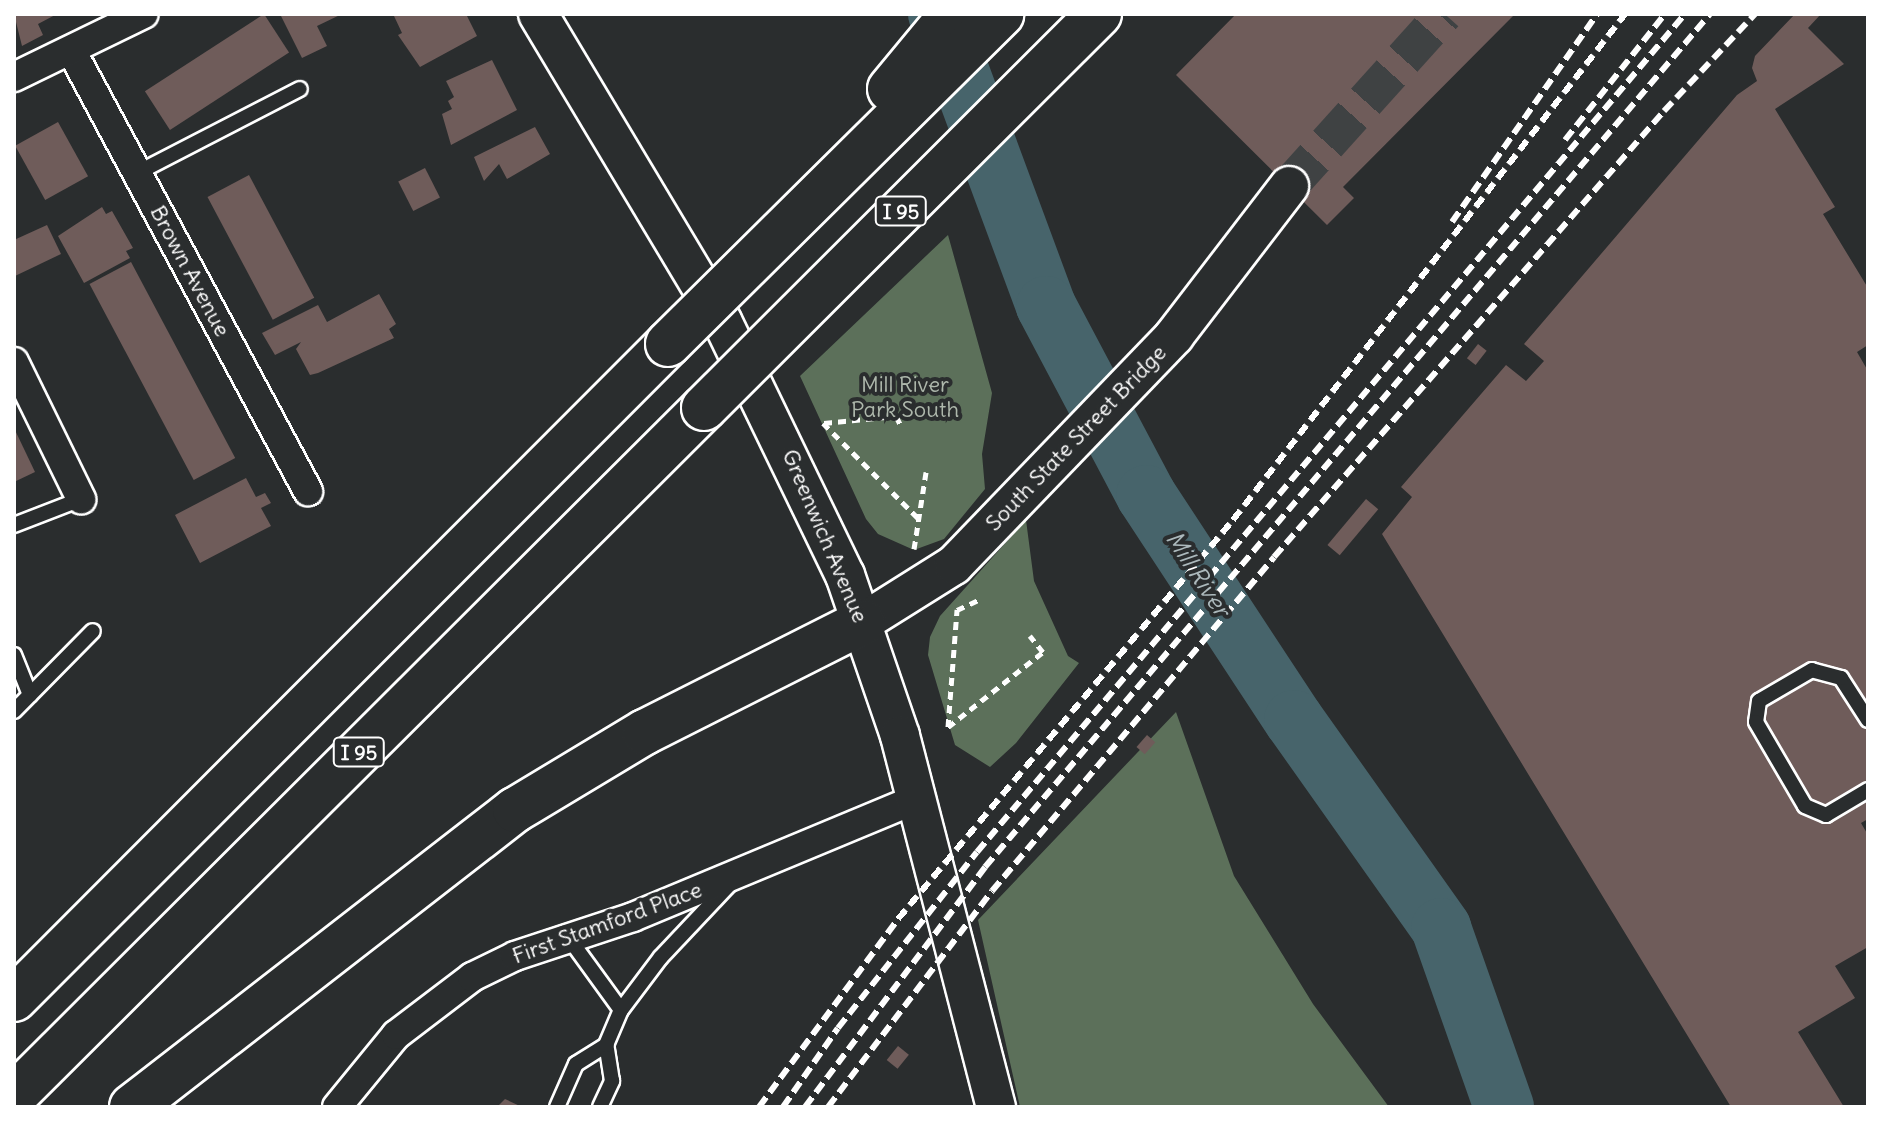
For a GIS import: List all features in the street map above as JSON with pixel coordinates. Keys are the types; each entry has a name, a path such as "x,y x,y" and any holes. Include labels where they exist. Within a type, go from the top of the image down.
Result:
{"highway":[{"path":"668,344 952,14"},
{"path":"14,999 1001,14"},
{"name":"I 95","path":"14,1096 1099,14"},
{"path":"132,1107 515,810 645,732 863,622"}],"main road":[{"name":"Greenwich Avenue","path":"538,14 729,335 780,432 863,622 917,799 996,1107"},
{"name":"South State Street Bridge","path":"863,622 932,581 977,540 1174,336 1289,186"}],"street":[{"path":"14,77 144,14"},
{"name":"Brown Avenue","path":"71,50 308,491"},
{"path":"16,372 81,499"},
{"name":"First Stamford Place","path":"337,1107 380,1051 430,1005 515,956 747,870 917,799"}],"lane":[{"path":"137,173 300,89"},
{"path":"14,525 81,499"},
{"path":"14,711 93,631"},
{"path":"14,655 30,695"},
{"path":"1868,720 1841,678 1812,670 1759,701 1756,722 1805,806 1826,815 1868,790"},
{"path":"600,1107 612,1081 606,1045 621,1010 702,909 747,870"},
{"path":"568,937 621,1010"},
{"path":"557,1107 576,1064 606,1045"}],"path":[{"path":"902,428 896,416 823,423 920,520"},
{"path":"914,550 926,472"},
{"path":"948,614 978,600"},
{"path":"957,609 948,727 1043,652 1030,636"}],"green space":[{"name":"Mill River Park South","path":"948,235 992,393 982,454 985,489 944,539 914,550 878,534 866,519 800,376"},
{"path":"1026,520 1034,581 1068,656 1079,663 1016,743 990,767 955,745 928,655 930,637 940,616"},
{"path":"1176,712 1234,876 1313,1004 1389,1107 1020,1107 978,920"}],"building":[{"path":"14,14 57,14 38,24 43,35 22,46"},
{"path":"264,14 289,53 170,130 145,91"},
{"path":"280,14 342,14 317,26 327,46 302,58"},
{"path":"466,14 477,36 420,67 398,35 402,33 394,16"},
{"path":"1236,14 1515,14 1343,187 1354,198 1327,225 1176,75"},
{"path":"1795,14 1821,14 1808,28 1844,64 1775,109 1835,207 1823,214 1868,288 1868,345 1857,352 1868,371 1868,819 1861,823 1868,835 1868,947 1835,966 1855,998 1798,1032 1844,1107 1731,1107 1382,534 1412,497 1401,487 1506,365 1526,381 1544,361 1524,344 1737,95 1757,81 1752,68 1755,56"},
{"path":"492,60 517,110 451,145 442,114 452,109 448,101 454,97 446,81"},
{"path":"58,122 88,176 45,200 15,146"},
{"path":"535,127 550,154 507,179 499,164 484,181 474,157"},
{"path":"425,168 440,197 413,211 398,182"},
{"path":"249,175 314,298 273,320 208,197"},
{"path":"102,207 106,214 112,211 133,248 126,251 130,258 84,283 58,236"},
{"path":"47,225 61,254 15,276 14,240"},
{"path":"131,262 235,458 194,480 90,284"},
{"path":"379,294 396,324 389,329 394,338 318,373 310,375 296,349 301,342 275,355 262,333 318,305 327,322"},
{"path":"1478,344 1487,351 1476,365 1467,358"},
{"path":"14,428 35,472 14,482"},
{"path":"246,478 256,497 265,493 271,503 261,508 271,526 200,563 175,515"},
{"path":"1366,499 1378,509 1340,555 1327,545"},
{"path":"1147,735 1155,742 1145,754 1137,747"},
{"path":"898,1046 909,1055 898,1069 887,1060"},
{"path":"505,1099 522,1107 497,1107"}],"waterway":[{"name":"Mill River","path":"938,14 1046,306 1146,495 1294,720 1441,928 1504,1107"}],"tunnel":[{"path":"1289,186 1444,14"}],"railway":[{"path":"1452,222 1597,14"},
{"path":"759,1107 898,919 1233,520 1625,14"},
{"path":"1565,140 1665,14"},
{"path":"783,1107 838,1028 977,852 1685,14"},
{"path":"805,1107 985,867 1710,14"},
{"path":"828,1107 992,891 1274,557 1664,111 1755,14"}]}
